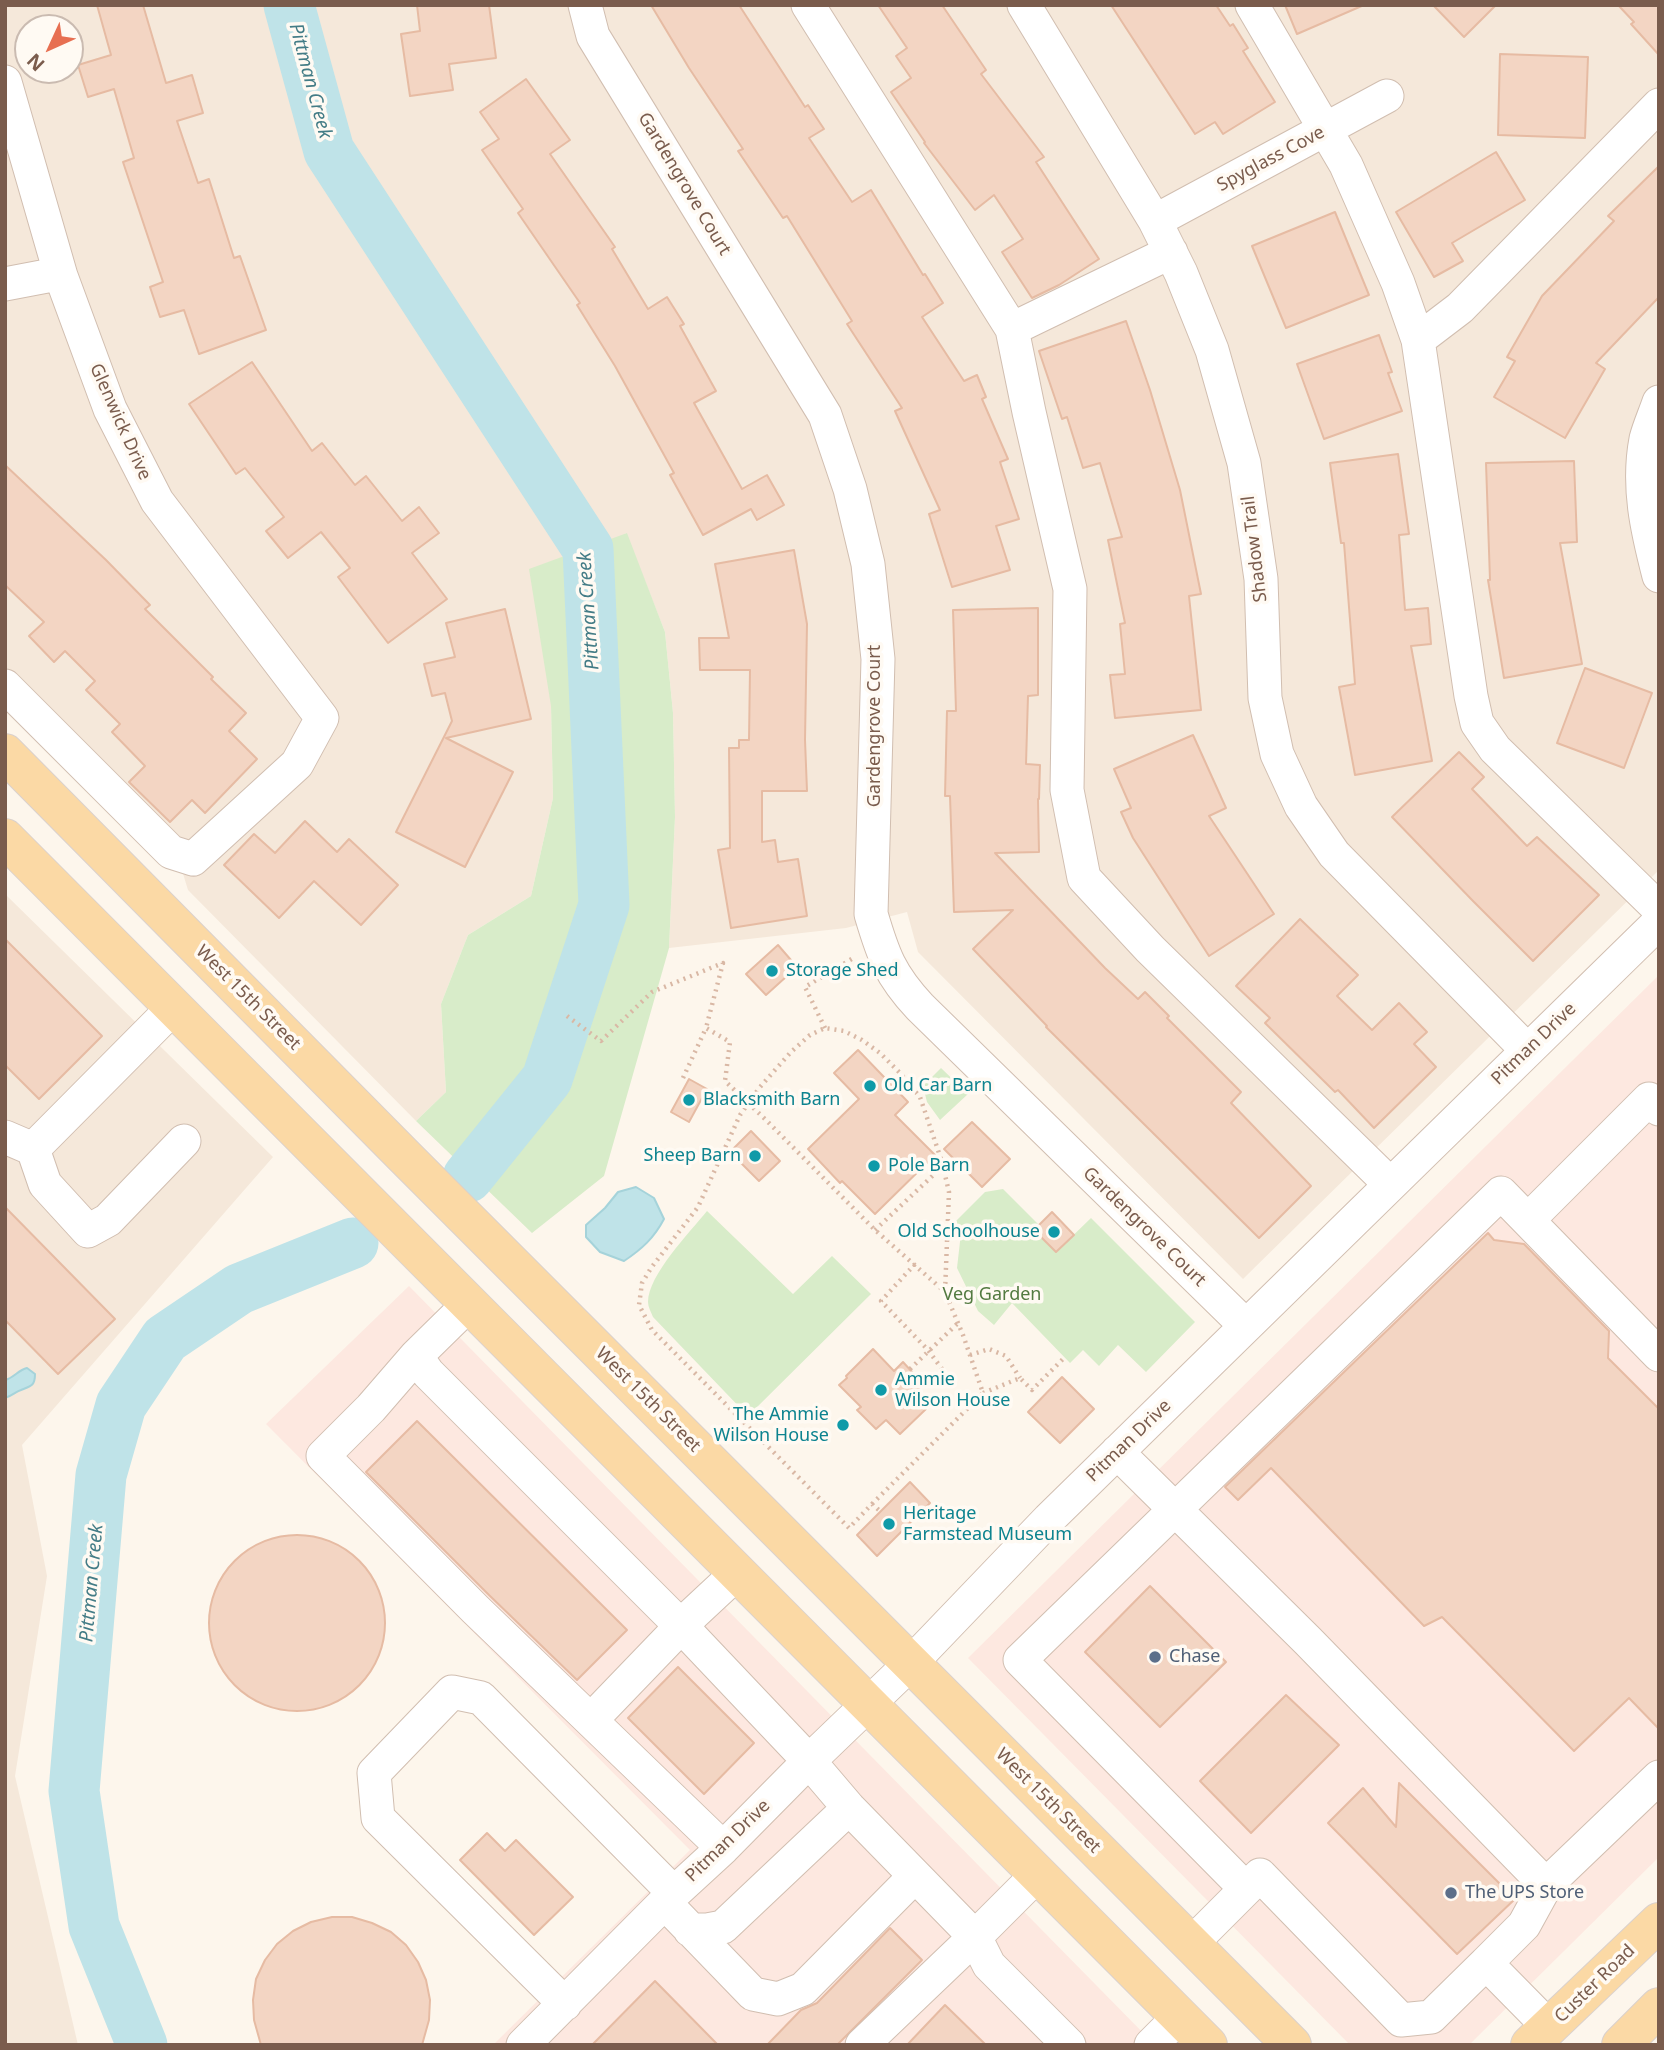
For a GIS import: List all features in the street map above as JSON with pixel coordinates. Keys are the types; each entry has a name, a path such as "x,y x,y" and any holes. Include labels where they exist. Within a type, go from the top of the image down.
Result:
{"main road":[{"name":"West 15th Street","path":"5,753 1292,2045"},
{"path":"5,838 1208,2045"},
{"path":"469,1304 512,1263"},
{"name":"Custer Road","path":"1540,2036 1659,1922"},
{"path":"1621,2045 1659,2007"}],"street":[{"name":"Gardengrove Court","path":"585,5 593,36 825,415 850,489 868,564 878,660 872,914 879,943 890,970 920,1007 1246,1326"},
{"path":"808,5 1012,329 1028,412 1070,589 1067,790 1084,878 1150,949 1390,1184"},
{"name":"Shadow Trail","path":"1024,5 1171,252 1212,350 1244,463 1261,579 1265,698 1277,754 1301,806 1334,854 1527,1050"},
{"path":"1252,5 1346,165 1398,283 1418,340 1477,723 1495,749 1659,909"},
{"name":"Glenwick Drive","path":"5,82 61,276 110,409 157,501 322,718 297,764 193,859 171,852 5,686"},
{"name":"Spyglass Cove","path":"1154,221 1387,96"},
{"path":"1418,340 1460,309 1659,106"},
{"path":"1012,329 1171,252"},
{"path":"5,284 61,276"},
{"path":"1659,402 1647,438 1642,481 1646,524 1659,576"},
{"name":"Pitman Drive","path":"544,2024 669,1898 910,1664 1049,1519 1659,922"},
{"path":"174,1007 19,1143 45,1184 88,1231 108,1220 184,1141"},
{"path":"1528,1220 1656,1099"},
{"path":"1246,1889 1020,1660 1501,1193 1659,1355"},
{"path":"469,1304 416,1356 371,1408 323,1457 475,1609 723,1848"},
{"path":"416,1356 428,1373 682,1627 809,1761 849,1808 975,1937 989,1965 1069,2045"},
{"path":"1117,1452 1308,1641 1546,1885"},
{"path":"591,1720 737,1573"},
{"path":"544,2024 377,1818 374,1773 453,1692 481,1698 669,1898 690,1930 754,1994 778,1999 803,1989 915,1876"},
{"path":"1192,1943 1260,1875 1401,2020 1432,2017 1524,1925 1546,1885 1658,1778"},
{"path":"690,1930 723,1927 849,1808"},
{"path":"862,2045 1038,1874"},
{"path":"1486,1962 1540,2036"},
{"path":"1151,2045 1180,2016"}],"path":[{"path":"825,1028 805,988 879,943"},
{"path":"567,1016 601,1041 652,992 723,964 706,1028 683,1078"},
{"path":"706,1028 730,1041 725,1081 875,1230 945,1292 983,1393"},
{"path":"945,1292 949,1192 944,1166 920,1097 880,1053 844,1031 825,1028 810,1035 791,1052 748,1103 698,1207 642,1283 639,1305 652,1330 849,1528 983,1393 1020,1378"},
{"path":"875,1230 944,1166"},
{"path":"915,1264 881,1301 928,1350 945,1373"},
{"path":"910,1369 958,1323"},
{"path":"970,1355 989,1349 1006,1356 1020,1378 1032,1390 1064,1359"},
{"path":"872,1504 880,1511"}],"shaded area":[{"path":"5,5 1659,5 1659,870 1243,1279 918,952 907,912 846,928 669,948 675,817 673,713 665,632 626,533 551,706 553,798 531,896 468,935 441,1004 446,1092 416,1121 188,890 173,841 5,673"},
{"path":"5,894 273,1157 22,1445 47,1576 15,1776 78,2045 5,2045"},
{"path":"1659,975 1659,1857 1469,2045 1350,2045 968,1658"},
{"path":"409,1286 1155,2045 493,2045 690,1850 266,1424"}],"green space":[{"path":"627,533 665,632 673,713 675,817 669,948 604,1176 532,1233 416,1121 446,1092 441,1004 468,935 531,896 553,798 551,706 529,569"},
{"path":"941,1068 968,1094 940,1120 927,1102 923,1086"},
{"name":"Veg Garden","path":"1003,1189 1039,1225 1035,1230 1056,1252 1091,1218 1195,1322 1146,1372 1118,1345 1099,1366 1083,1350 1070,1363 1012,1303 994,1325 978,1311 957,1268 961,1233 956,1221 985,1192"},
{"path":"707,1211 793,1294 832,1256 871,1294 748,1416 653,1317 648,1306 650,1291 662,1267"}],"water":[{"path":"636,1187 654,1198 664,1219 647,1243 624,1261 600,1252 586,1237 586,1225 618,1192"},
{"path":"27,1368 35,1374 33,1383 5,1398 5,1380"}],"building":[{"path":"97,5 143,5 166,83 192,75 203,113 177,121 198,183 209,179 234,258 240,256 266,330 199,354 184,310 160,317 150,287 163,282 123,162 134,158 114,89 88,97 84,84 84,63 111,55"},
{"path":"417,5 489,5 496,58 449,64 453,90 410,96 401,34 420,31"},
{"path":"651,5 739,5 805,107 808,105 824,129 809,138 852,202 871,190 923,275 925,274 943,303 922,317 964,381 977,375 986,397 982,399 1008,459 1000,462 1019,519 996,526 1010,570 952,587 929,514 940,510 895,411 902,408 847,324 852,321 787,216 783,218 738,151 743,149"},
{"path":"878,5 942,5 986,70 981,74 1044,157 1036,162 1099,259 1059,285 1032,298 1002,252 1023,239 994,195 975,210 924,143 891,92 911,78 896,56 907,48"},
{"path":"1111,5 1216,5 1230,26 1233,24 1248,48 1243,51 1275,102 1223,134 1215,122 1195,134"},
{"path":"1285,5 1364,5 1297,34"},
{"path":"1433,5 1496,5 1464,37"},
{"path":"1618,5 1659,5 1659,55 1631,24 1634,22"},
{"path":"1500,54 1588,57 1585,138 1498,135"},
{"path":"526,79 570,140 550,154 615,247 612,249 648,309 667,297 684,324 680,326 716,391 694,403 742,489 767,475 784,505 757,520 751,509 703,535 670,475 674,473 615,366 577,305 580,303 518,213 523,209 482,150 499,139 480,112"},
{"path":"1496,152 1525,200 1452,243 1463,261 1434,277 1396,212"},
{"path":"1659,166 1659,297 1596,363 1605,369 1565,438 1494,397 1515,361 1507,357 1542,296 1614,221 1608,216"},
{"path":"1335,212 1369,295 1286,328 1252,246"},
{"path":"1126,321 1180,490 1201,594 1189,596 1201,710 1115,718 1110,675 1125,674 1120,624 1125,623 1108,540 1122,537 1100,463 1083,468 1067,417 1062,419 1039,351"},
{"path":"1379,335 1392,372 1388,373 1402,411 1324,439 1297,364"},
{"path":"252,362 312,451 322,443 355,485 366,476 402,521 419,507 439,533 412,553 447,599 388,643 338,577 350,568 321,532 288,558 266,531 284,517 245,468 236,474 189,404"},
{"path":"1398,454 1409,534 1399,535 1405,610 1428,608 1431,644 1411,646 1432,761 1355,775 1339,687 1355,684 1344,543 1341,543 1330,463"},
{"path":"1574,461 1577,542 1560,543 1582,664 1504,678 1488,580 1486,463"},
{"path":"5,465 150,605 145,609 246,713 229,731 257,759 205,813 192,800 170,822 129,782 145,766 112,732 120,724 86,690 95,681 65,651 54,662 29,636 44,622 5,585"},
{"path":"794,550 807,624 807,791 762,791 762,842 775,840 778,862 798,859 807,916 731,928 718,850 730,848 729,748 739,748 739,740 749,740 750,670 700,670 699,638 729,638 715,564"},
{"path":"1038,608 1038,695 1028,696 1026,764 1040,765 1039,852 995,853 1138,999 1145,992 1169,1016 1167,1018 1241,1092 1231,1103 1311,1186 1259,1238 1046,1027 973,949 1013,910 954,912 950,796 945,796 947,711 956,711 953,610"},
{"path":"505,609 531,719 446,738 513,772 465,867 396,832 452,721 445,693 432,696 424,664 455,657 446,623"},
{"path":"1585,668 1652,693 1624,768 1557,743"},
{"path":"1193,735 1226,808 1209,816 1274,914 1209,956 1133,838 1121,812 1131,808 1114,769"},
{"path":"1459,752 1484,777 1472,789 1527,846 1537,837 1599,895 1533,961 1392,817"},
{"path":"305,821 337,852 349,839 398,885 361,925 314,881 279,918 224,865 254,834 275,853"},
{"path":"1300,919 1358,975 1337,996 1372,1030 1399,1003 1427,1032 1414,1044 1436,1067 1374,1128 1338,1090 1335,1092 1265,1023 1270,1018 1236,986"},
{"path":"5,939 102,1036 39,1099 5,1065"},
{"name":"Storage Shed","path":"778,945 797,967 766,995 746,974"},
{"name":"Pole Barn","path":"858,1050 908,1102 895,1115 935,1155 875,1214 842,1181 840,1183 808,1149 859,1099 834,1073"},
{"name":"Blacksmith Barn","path":"689,1079 707,1089 689,1122 671,1112"},
{"path":"972,1122 1010,1159 982,1187 944,1149"},
{"name":"Sheep Barn","path":"751,1131 780,1161 759,1181 730,1152"},
{"path":"5,1207 115,1319 58,1374 5,1320"},
{"name":"Old Schoolhouse","path":"1052,1212 1074,1235 1056,1252 1034,1230"},
{"path":"1488,1233 1494,1240 1524,1244 1609,1331 1608,1358 1659,1409 1659,1729 1629,1698 1574,1751 1442,1617 1424,1626 1271,1468 1238,1500 1225,1487"},
{"name":"Ammie Wilson House","path":"873,1349 894,1371 903,1362 923,1384 912,1395 926,1409 900,1434 886,1420 876,1429 857,1410 861,1407 839,1385"},
{"path":"1062,1377 1094,1409 1060,1443 1028,1412"},
{"path":"417,1421 627,1630 577,1680 366,1472"},
{"path":"910,1482 930,1503 877,1556 857,1535"},
{"path":"297,1535 331,1541 359,1561 379,1589 385,1623 379,1657 359,1685 331,1705 297,1711 263,1705 235,1685 215,1657 209,1623 215,1589 235,1561 263,1541"},
{"name":"Chase","path":"1150,1586 1226,1662 1160,1727 1085,1652"},
{"path":"678,1667 754,1743 704,1794 628,1718"},
{"path":"1286,1695 1339,1745 1251,1833 1200,1781"},
{"path":"1399,1783 1515,1899 1457,1954 1328,1823 1363,1788 1396,1827"},
{"path":"487,1833 505,1851 516,1840 573,1897 534,1935 460,1860"},
{"path":"332,1917 352,1917 391,1932 406,1945 418,1962 426,1980 430,2000 429,2020 422,2045 261,2045 254,2020 253,2000 256,1979 265,1960 277,1944 293,1931 311,1922"},
{"path":"890,1928 922,1960 837,2045 767,2045 801,2010 817,2003"},
{"path":"655,1981 718,2045 592,2045"},
{"path":"945,2005 986,2045 907,2045"}],"waterway":[{"name":"Pittman Creek","path":"289,5 329,151 588,549 604,905 547,1079 468,1177"},
{"name":"Pittman Creek","path":"142,2045 94,1926 74,1791 101,1475 121,1405 165,1339 239,1289 353,1243"}],"place":[{"name":"Storage Shed","path":"772,971"},
{"name":"Old Car Barn","path":"870,1086"},
{"name":"Blacksmith Barn","path":"689,1100"},
{"name":"Sheep Barn","path":"755,1156"},
{"name":"Pole Barn","path":"874,1166"},
{"name":"Old Schoolhouse","path":"1054,1232"},
{"name":"Ammie Wilson House","path":"881,1390"},
{"name":"The Ammie Wilson House","path":"843,1425"},
{"name":"Heritage Farmstead Museum","path":"889,1524"},
{"name":"Chase","path":"1155,1657"},
{"name":"The UPS Store","path":"1451,1893"}]}
